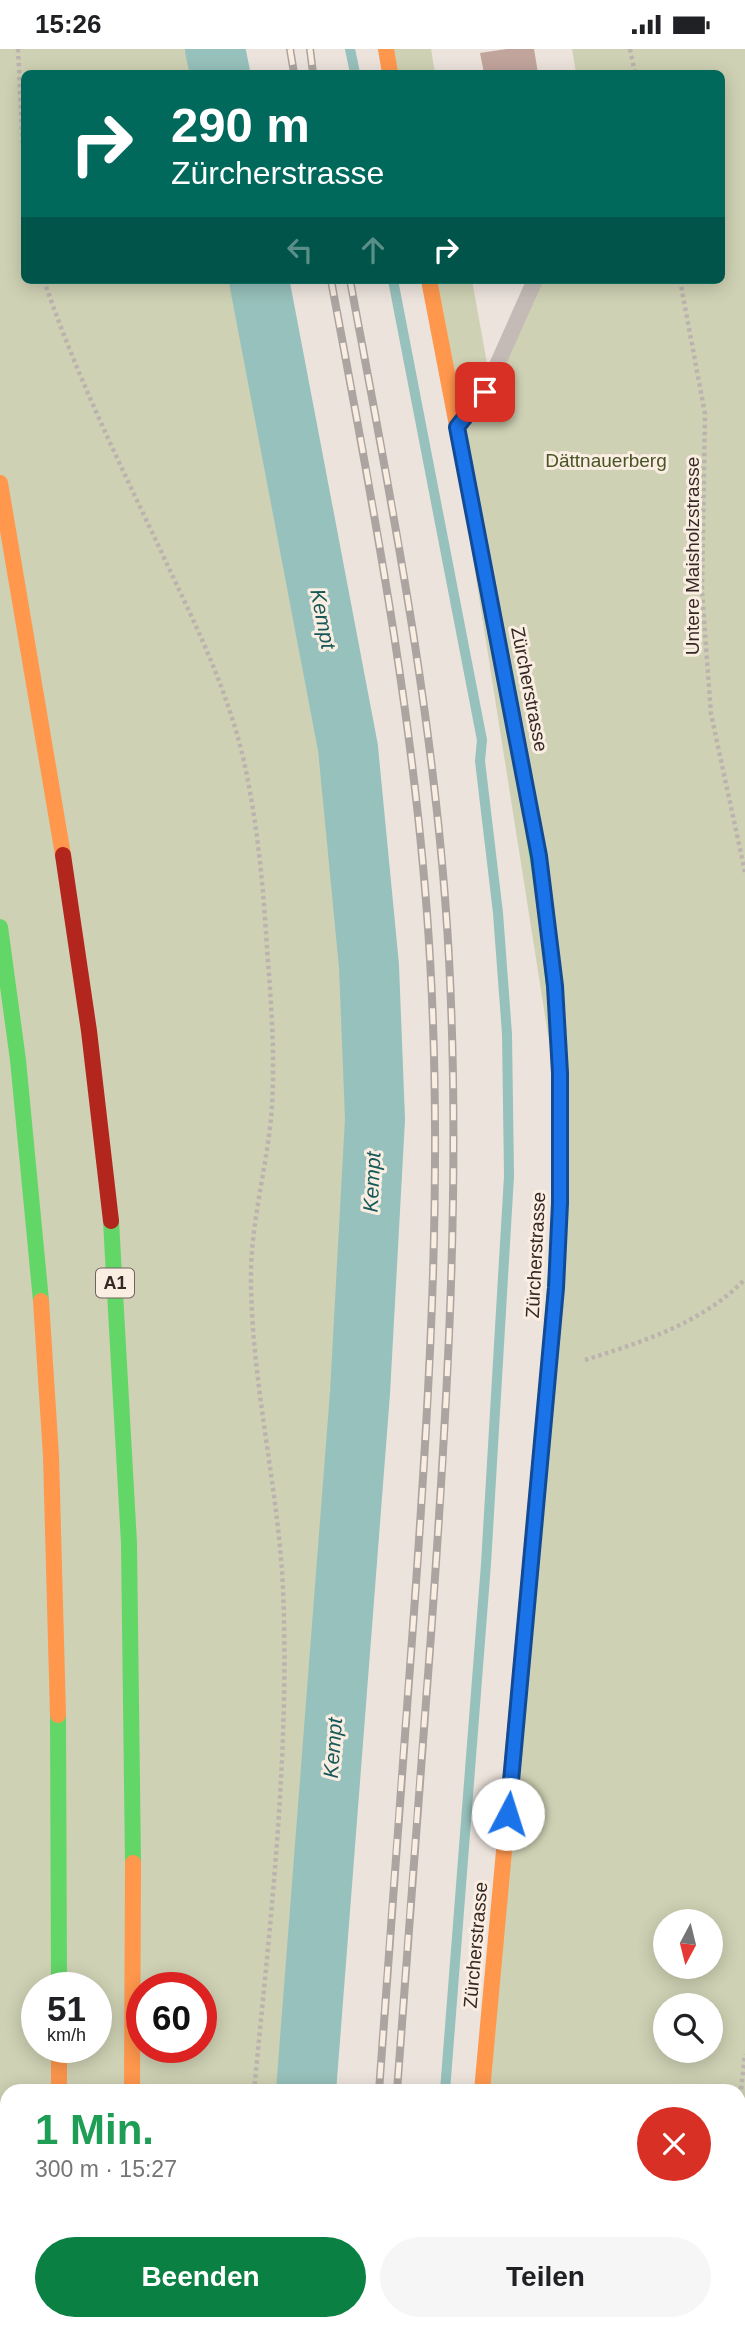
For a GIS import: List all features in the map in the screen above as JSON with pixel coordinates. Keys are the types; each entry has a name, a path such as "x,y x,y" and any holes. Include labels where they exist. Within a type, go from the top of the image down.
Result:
{"main road":[{"path":"386,49 390,70"},
{"name":"Zürcherstrasse","path":"430,284 532,812 555,986 561,1161 549,1370 483,2084"},
{"name":"A1","path":"0,483 77,948 100,1125 115,1278 124,1406 131,1610 132,2084"},
{"path":"0,927 28,1133 51,1411 59,1637 59,1972"},
{"path":"59,2063 59,2084"}],"lane":[{"path":"457,427 485,392 534,284"}],"path":[{"path":"18,49 21,110"},
{"path":"629,49 634,70"},
{"path":"46,284 75,362 212,661 241,752 260,860 271,1004 273,1074 268,1139 252,1246 252,1302 283,1581 285,1653 274,1870 255,2084"},
{"name":"Untere Maisholzstrasse","path":"681,284 705,414 702,592 711,714 745,870"},
{"path":"549,1370 610,1352 687,1322 711,1308 745,1279"},
{"path":"742,2084 745,2054"}],"green space":[{"path":"0,49 202,49 206,70 21,70 21,284 248,284 323,697 357,1027 344,1453 366,1639 332,2084 0,2084"},
{"path":"386,49 431,49 434,70 390,70"},
{"name":"Dättnauerberg","path":"572,49 745,49 745,2084 483,2084 561,1117 430,284 473,284 490,380 533,284 725,284 725,70 576,70"}],"building":[{"path":"534,49 538,70 483,70 480,53"}],"waterway":[{"name":"Kempt","path":"215,49 219,70"},
{"path":"350,49 354,70"},
{"name":"Kempt","path":"260,284 348,748 369,966 375,1119 360,1393 307,2084"},
{"path":"394,284 482,740 480,761 498,913 507,1034 509,1176 486,1564 446,2084"}],"railway":[{"path":"290,49 294,70"},
{"path":"310,49 313,70"},
{"path":"332,284 377,533 404,703 424,873 434,1042 435,1209 429,1376 380,2084"},
{"path":"351,284 397,533 423,703 443,873 452,1044 453,1213 447,1382 398,2084"}],"traffic: fast":[{"path":"522,763 546,918 560,1073 559,1226 538,1480"},
{"path":"0,927 18,1060 41,1301"},
{"path":"111,1221 129,1543 133,1863"},
{"path":"58,1715 59,1972"}],"traffic: slow":[{"path":"386,49 390,70"},
{"path":"430,284 522,763"},
{"path":"0,483 63,855"},
{"path":"41,1301 51,1456 58,1715"},
{"path":"483,2084 538,1480"},
{"path":"132,2084 133,1863"},
{"path":"59,2063 59,2084"}],"traffic: jam":[{"path":"63,855 89,1031 111,1221"}],"route":[{"path":"485,392 457,427 516,726 546,899 555,986 561,1095 556,1288 508,1814"}]}
